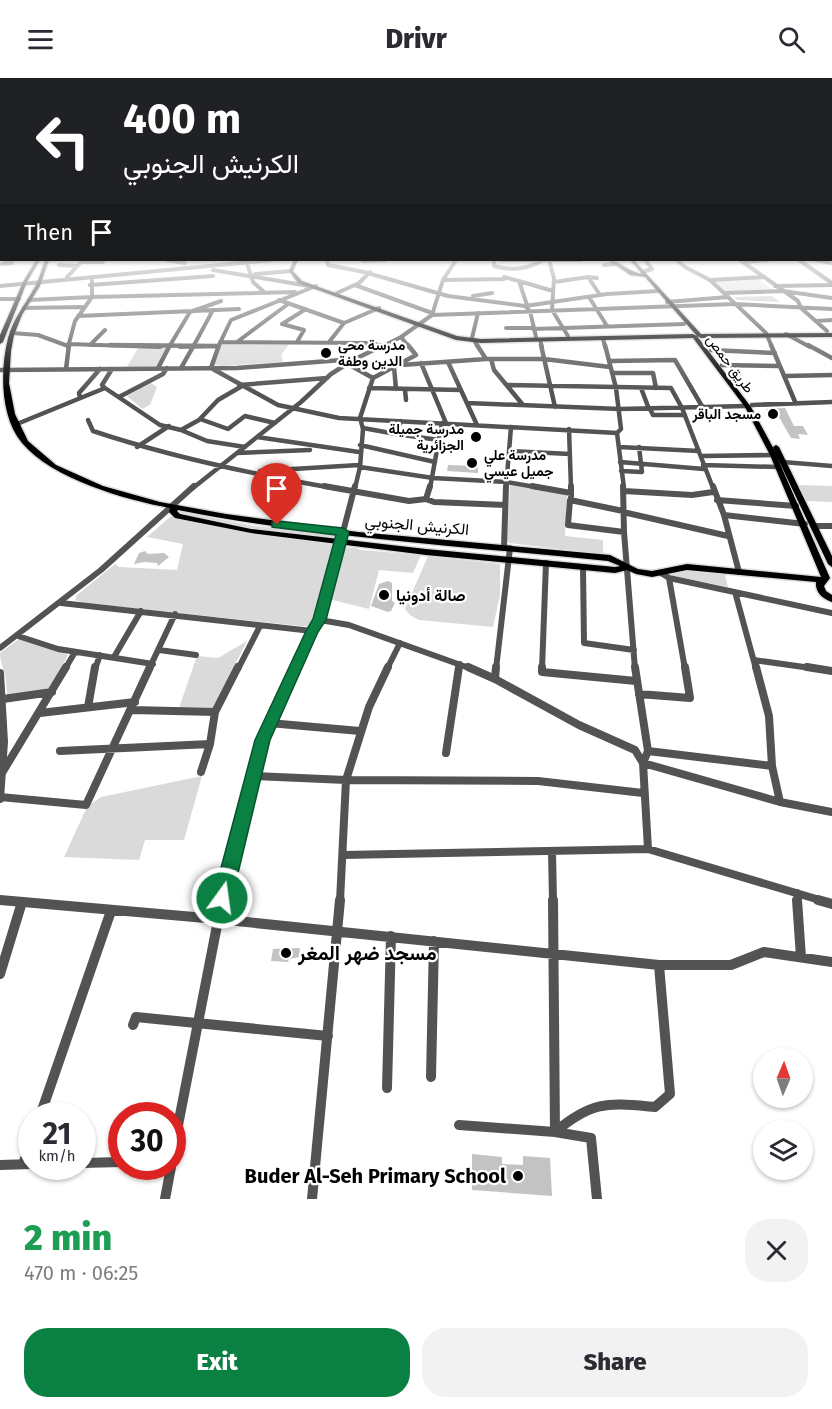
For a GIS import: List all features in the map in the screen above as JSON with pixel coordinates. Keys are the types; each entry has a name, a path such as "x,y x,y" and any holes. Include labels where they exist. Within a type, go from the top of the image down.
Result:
{"main road":[{"path":"0,342 23,288"},
{"name":"الكرنيش الجنوبي","path":"35,288 12,333 2,370 6,394 27,445 54,466 107,489 255,522 610,558 640,572 665,576 687,567 827,578"},
{"path":"320,288 378,308"},
{"path":"321,288 456,338 785,336 830,332"},
{"name":"طريق حمص","path":"656,288 697,336 749,406"},
{"name":"طريق حمص","path":"670,304 684,324 711,350 749,406"},
{"path":"538,338 602,337"},
{"path":"749,406 832,564"},
{"path":"749,406 761,417 827,578 819,586 831,599"},
{"path":"175,506 175,514 203,523 251,531 546,564 615,570 629,567"}],"street":[{"path":"91,288 92,297"},
{"path":"260,288 264,292"},
{"path":"211,368 219,344 231,320 308,288"},
{"path":"337,293 348,288"},
{"path":"364,288 432,314 597,309 670,304 735,304 832,309"},
{"path":"424,288 439,293 526,305 600,295 658,291"},
{"path":"0,648 61,603 219,466 293,409 346,363 401,337 432,314 440,288"},
{"path":"472,298 473,288"},
{"path":"521,288 544,359 555,407"},
{"path":"544,288 553,291 552,310 568,336"},
{"path":"595,288 600,295"},
{"path":"719,288 768,336 796,404"},
{"path":"779,288 798,301 801,308 830,332"},
{"path":"670,304 726,295 783,291 832,298"},
{"path":"29,300 210,292 300,292"},
{"path":"210,292 221,301 247,312"},
{"path":"472,298 492,293"},
{"path":"66,369 68,345 78,316 82,307 92,297"},
{"path":"589,297 607,326"},
{"path":"0,299 18,299"},
{"path":"279,300 286,306"},
{"path":"158,368 168,347 193,311 221,301"},
{"path":"259,308 286,306 306,309 344,323"},
{"path":"236,342 286,306"},
{"path":"24,308 82,307"},
{"path":"329,342 344,323 378,308"},
{"path":"78,316 239,309"},
{"path":"297,342 304,330 282,324 306,309"},
{"path":"181,368 213,310"},
{"path":"478,313 473,339 522,405"},
{"path":"816,321 832,320"},
{"path":"506,328 684,324"},
{"path":"595,326 602,337 616,388 621,429 617,433"},
{"path":"90,345 105,330"},
{"path":"12,333 38,335 68,345 193,347 236,342 329,342 372,343 381,346"},
{"path":"785,336 832,358"},
{"path":"182,1102 217,919 262,740 312,631 320,620 359,466 363,428 360,418 373,378 416,355 401,337"},
{"path":"711,350 775,353"},
{"path":"2,370 211,368 355,359"},
{"path":"397,366 488,359 544,359 653,373"},
{"path":"610,367 647,361 675,360 703,408"},
{"path":"647,361 653,373 656,388"},
{"path":"448,362 477,425"},
{"path":"346,363 373,378"},
{"path":"421,363 444,423 433,478 426,499"},
{"path":"722,365 780,366"},
{"path":"396,389 397,366"},
{"path":"119,397 163,374 167,368"},
{"path":"211,368 278,405 339,418 617,433"},
{"path":"80,398 79,393 100,369"},
{"path":"112,369 102,385 160,424 213,442 245,447"},
{"path":"785,376 832,375"},
{"path":"182,430 200,419 218,400 241,386 327,378"},
{"path":"508,385 671,388 685,415 713,492 724,515 739,572"},
{"path":"17,424 105,388"},
{"path":"369,388 461,390"},
{"path":"641,388 653,415 685,415"},
{"path":"405,390 406,400"},
{"path":"467,403 650,409 832,402"},
{"path":"200,419 228,429 245,416 275,423"},
{"path":"88,420 93,431 137,447 219,466 408,501 426,499 434,502 505,505"},
{"path":"396,434 401,421"},
{"path":"137,447 169,426"},
{"path":"495,679 507,560 505,505 511,427"},
{"path":"363,428 439,440"},
{"path":"568,429 571,493 568,525 624,532"},
{"path":"617,433 624,491 624,532 629,567 636,681 648,751 642,763"},
{"path":"257,437 328,449"},
{"path":"619,447 700,454 773,455"},
{"path":"621,471 642,472 639,447"},
{"path":"236,453 360,448 435,462"},
{"path":"509,451 570,454"},
{"path":"620,462 704,467 832,466"},
{"path":"244,471 359,466 433,478 507,482 571,493"},
{"path":"624,491 692,495 713,492"},
{"path":"570,500 728,536"},
{"path":"717,500 796,506"},
{"path":"724,515 805,524"},
{"path":"814,526 832,525"},
{"path":"546,564 542,672 636,681"},
{"path":"583,567 584,643 634,650"},
{"path":"639,694 690,699 665,576 832,613"},
{"path":"735,592 769,716 772,766 780,802"},
{"path":"61,603 176,614 312,631"},
{"path":"114,657 141,611"},
{"path":"0,673 3,699 0,798 86,805 176,614"},
{"path":"320,620 349,626 460,664 495,679 550,710 635,750 642,763 648,849"},
{"path":"201,772 210,744 215,712 261,626"},
{"path":"18,636 58,649 153,664"},
{"path":"312,1199 339,931 346,780 369,707 400,643"},
{"path":"159,650 196,655"},
{"path":"2,773 75,652"},
{"path":"88,707 94,671 100,655"},
{"path":"754,660 832,671"},
{"path":"446,753 460,664"},
{"path":"3,699 52,692"},
{"path":"40,713 88,707 134,706 215,712"},
{"path":"269,723 360,731"},
{"path":"60,751 210,744"},
{"path":"648,751 772,766"},
{"path":"642,763 780,802 832,812"},
{"path":"254,776 346,780 538,782 643,793"},
{"path":"343,855 648,849 832,904"},
{"path":"552,851 555,1132"},
{"path":"797,893 801,957"},
{"path":"0,900 391,936 659,965 731,965 764,952 832,962"},
{"path":"0,974 22,902"},
{"path":"45,1102 111,911"},
{"path":"387,1088 391,936"},
{"path":"431,1077 434,941"},
{"path":"555,1132 573,1116 591,1106 611,1104 655,1107 670,1094 659,965"},
{"path":"133,1025 136,1017 328,1036"},
{"path":"459,1125 555,1132 591,1138 597,1199"},
{"path":"0,1165 18,1164"},
{"path":"165,1199 169,1180"}],"shaded area":[{"path":"721,288 770,288 774,291 725,292"},
{"path":"221,342 291,342 281,355 283,362 214,365"},
{"path":"138,348 166,348 156,366 127,367"},
{"path":"151,383 157,387 150,405 142,409 127,396"},
{"path":"510,484 567,495 565,536 603,540 603,554 509,543 507,540"},
{"path":"798,485 832,486 832,502 806,501"},
{"path":"177,511 254,526 339,534 317,611 310,627 85,603 75,600 77,595 115,564 119,567 177,570 183,544 147,537"},
{"path":"354,547 361,550 421,555 413,573 379,570 369,609 329,599 342,553 346,548"},
{"path":"428,556 500,564 500,595 493,627 419,620 410,615 405,609"},
{"path":"690,570 725,575 728,587 670,575"},
{"path":"19,639 68,655 49,691 8,696 0,653"},
{"path":"247,641 213,708 179,708 197,656 218,658"},
{"path":"202,776 184,840 145,840 139,860 64,857 87,807 101,797"}],"building":[{"path":"772,296 780,302 737,300 734,297"},
{"path":"785,408 794,426 803,426 808,435 798,434 800,439 791,438 779,417 771,417 766,409"},
{"name":"مدرسة علي جميل عيسي","path":"448,465 478,466 478,473 447,471"},
{"path":"145,551 148,554 164,553 169,557 158,566 157,563 134,564 139,553"},
{"name":"صالة أدونيا","path":"388,581 392,583 392,601 395,603 388,612 371,606 379,584"},
{"name":"مسجد ضهر المغر","path":"300,948 299,957 289,959 288,962 271,961 273,949"},
{"path":"472,1154 502,1157 502,1164 523,1165 523,1156 550,1158 552,1196 472,1190"}],"place":[{"name":"مدرسة محي الدين وطفة","path":"326,353"},
{"name":"مسجد الباقر","path":"773,414"},
{"name":"مدرسة جميلة الجزائرية","path":"476,437"},
{"name":"مدرسة علي جميل عيسي","path":"472,463"},
{"name":"صالة أدونيا","path":"384,595"},
{"name":"مسجد ضهر المغر","path":"286,953"},
{"name":"Buder Al-Seh Primary School","path":"518,1176"}],"route":[{"path":"222,898 262,740 312,631 320,620 343,532 277,525"}]}
